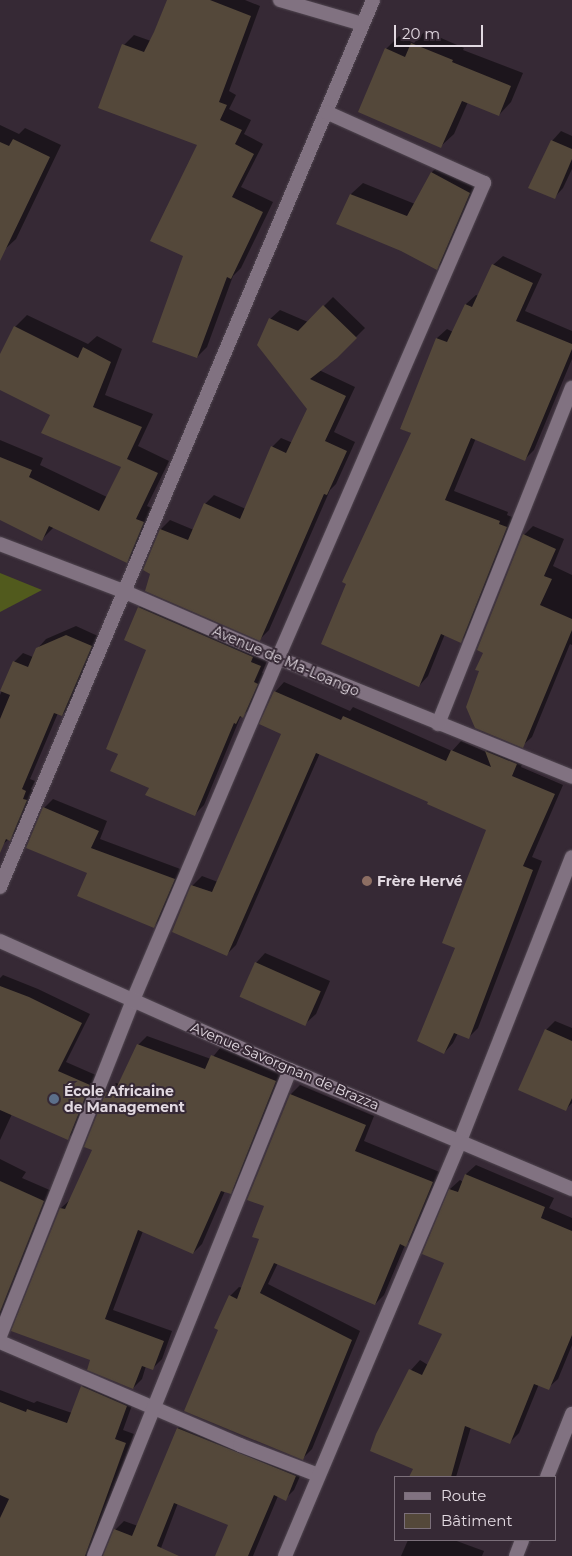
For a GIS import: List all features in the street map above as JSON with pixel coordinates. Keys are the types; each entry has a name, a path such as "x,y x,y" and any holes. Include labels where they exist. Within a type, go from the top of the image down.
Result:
{"street":[{"path":"280,0 362,24"},
{"path":"0,887 373,0"},
{"path":"0,1336 133,1000 278,658 484,184 326,112"},
{"path":"438,724 572,388"},
{"name":"Avenue de Ma-Loango","path":"0,544 123,592 438,724 572,777"},
{"path":"285,1556 460,1142 572,857"},
{"name":"Avenue Savorgnan de Brazza","path":"0,941 290,1070 572,1189"},
{"path":"94,1556 290,1070"},
{"path":"0,1342 240,1445 318,1475"},
{"path":"547,1476 572,1414"},
{"path":"516,1556 522,1541"}],"green space":[{"path":"0,573 42,590 0,612"}],"building":[{"path":"167,0 210,0 251,16 219,102 227,105 220,120 242,130 235,144 254,154 232,197 263,212 231,279 227,277 197,358 152,342 183,256 150,241 197,145 98,108 122,44 144,52"},
{"path":"411,43 511,86 499,116 462,101 441,148 358,112 385,48 405,57"},
{"path":"13,139 50,157 0,261 0,142 9,146"},
{"path":"551,140 572,149 572,159 555,199 528,188"},
{"path":"431,172 470,193 437,270 401,251 336,224 350,194 407,216"},
{"path":"492,264 533,283 516,321 572,344 572,349 525,461 471,438 445,500 500,521 499,524 507,527 461,643 441,634 419,687 321,644 346,584 342,582 411,433 400,429 436,338 447,342 465,304 472,307"},
{"path":"323,305 357,338 337,358 310,379 346,396 325,441 347,451 327,495 324,494 260,641 145,591 150,574 143,570 160,529 188,540 204,503 240,519 271,446 286,453 307,409 257,345 269,318 298,331"},
{"path":"14,326 78,358 83,347 111,362 93,407 142,427 127,459 158,473 136,519 144,522 127,563 49,526 42,541 0,520 0,457 32,470 29,477 99,511 121,467 41,433 50,415 0,390 0,354"},
{"path":"523,534 556,549 544,576 552,579 540,605 572,619 572,630 523,748 475,728 466,707 479,671 475,670 483,653 477,650"},
{"path":"138,607 253,657 251,662 261,666 254,682 258,684 243,718 240,716 236,724 234,723 195,816 145,795 149,788 110,771 118,754 106,749 146,650 124,640"},
{"path":"66,635 92,646 62,716 54,713 22,789 26,791 23,799 27,800 10,841 6,839 0,853 0,719 10,695 0,691 13,661 28,667 36,648"},
{"path":"274,691 341,720 343,716 446,761 451,750 491,767 485,751 517,764 512,776 555,794 523,866 533,870 469,1039 454,1033 444,1054 417,1041 455,948 442,943 486,830 427,804 428,802 316,753 227,956 172,932 191,885 212,892 281,734 259,724"},
{"path":"43,807 99,831 91,848 175,879 154,928 77,896 87,873 26,848"},
{"path":"255,962 321,991 305,1026 240,997"},
{"path":"0,986 29,997 82,1023 58,1071 90,1085 68,1140 0,1110"},
{"path":"545,1029 572,1041 572,1098 566,1111 518,1090"},
{"path":"137,1044 205,1069 211,1055 276,1081 231,1194 221,1191 193,1254 138,1230 105,1319 164,1341 153,1370 142,1366 133,1389 87,1370 90,1360 11,1331 60,1208 65,1209 92,1150 84,1147 106,1092 113,1095"},
{"path":"290,1094 366,1125 355,1151 433,1182 406,1247 400,1244 375,1305 274,1263 260,1293 352,1340 303,1460 184,1411 218,1330 214,1328 229,1295 237,1299 259,1239 252,1237 264,1206 247,1200"},
{"path":"465,1174 545,1207 541,1218 572,1231 572,1335 549,1390 534,1384 510,1444 465,1426 451,1476 410,1476 413,1469 370,1451 376,1434 409,1369 422,1375 442,1334 418,1324 444,1263 422,1254 449,1189 458,1192"},
{"path":"0,1181 44,1201 0,1312"},
{"path":"81,1386 127,1406 115,1439 126,1443 85,1556 0,1556 0,1518 9,1499 0,1495 0,1402 26,1412 27,1409 67,1423"},
{"path":"177,1428 296,1476 286,1501 274,1495 248,1556 215,1556 228,1525 174,1503 157,1546 179,1556 103,1556 114,1529 132,1536"}],"place":[{"name":"Frère Hervé","path":"367,881"},
{"name":"École Africaine de Management","path":"54,1099"}]}
